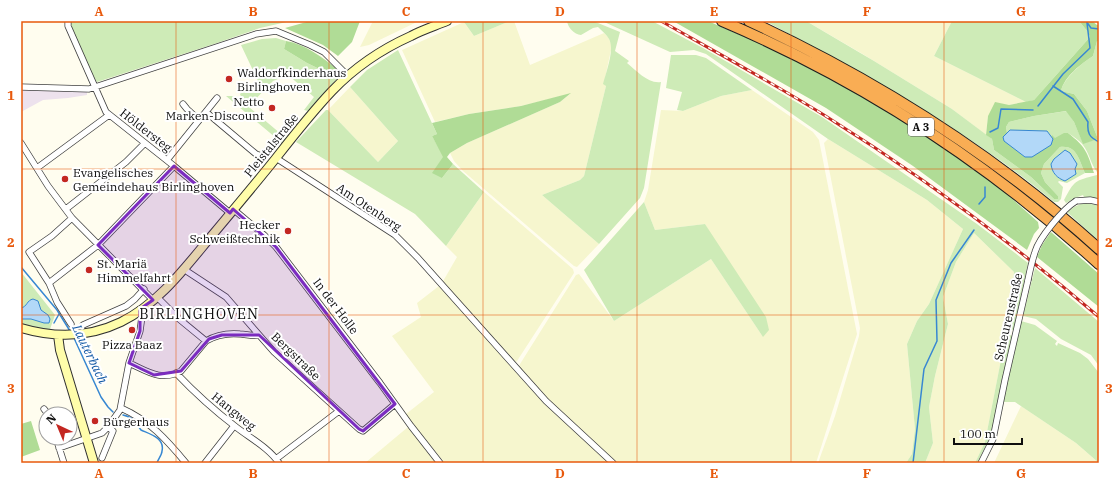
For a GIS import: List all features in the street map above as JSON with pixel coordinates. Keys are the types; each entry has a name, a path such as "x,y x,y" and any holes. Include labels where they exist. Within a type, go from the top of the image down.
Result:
{"highway":[{"name":"A 3","path":"722,21 818,67 926,130 960,153 1026,202 1099,264"},
{"name":"A 3","path":"749,21 856,75 938,125 1028,189 1099,249"}],"main road":[{"name":"Pleistalstraße","path":"21,328 34,332 72,335 114,325 140,310 174,280 309,117 348,76 378,54 411,35 447,21"},
{"path":"58,335 60,350 94,463"}],"street":[{"name":"Höldersteg","path":"68,21 68,26 106,112 232,211"},
{"path":"21,87 95,88 256,34 276,31 324,52 337,63 348,76"},
{"path":"167,160 217,98"},
{"path":"183,104 186,109 199,120"},
{"path":"206,112 256,154 262,156"},
{"path":"37,168 109,115"},
{"path":"21,143 48,186 72,218 144,289 206,341"},
{"path":"66,209 126,162 145,143"},
{"name":"Am Otenberg","path":"276,158 394,235 418,258 546,400 613,463"},
{"path":"49,284 98,245 174,166"},
{"name":"Scheurenstraße","path":"981,463 993,439 1034,252 1040,241 1065,209 1076,201 1090,200 1099,202"},
{"name":"In der Holle","path":"232,211 264,235 276,247 311,291 440,463"},
{"path":"72,218 29,252 49,284 57,302 72,324"},
{"name":"Bergstraße","path":"184,268 223,295 274,352 359,429 364,431 395,404"},
{"path":"83,325 126,306 144,289"},
{"path":"64,463 60,448 102,433 121,408 129,363 140,331 142,316 140,310"},
{"path":"129,363 158,376 176,373 180,371 206,341 222,335 259,335"},
{"name":"Hangweg","path":"176,373 195,393 278,461"},
{"path":"121,408 135,414 150,425 165,438 186,463"},
{"path":"278,461 338,411"},
{"path":"205,463 234,426"},
{"path":"102,458 113,431 108,427"}],"highlighted area":[{"path":"174,166 230,213 233,209 276,247 395,404 363,431 359,429 259,335 222,335 209,339 181,371 154,375 129,363 140,331 140,309 153,300 98,245"}],"shaded area":[{"path":"21,89 87,91 87,95 43,100 21,112"}],"green space":[{"path":"70,21 291,21 260,28 97,82 92,75"},
{"path":"310,21 360,21 352,42 338,56 323,45 285,28"},
{"path":"373,21 419,21 369,45 360,47"},
{"path":"510,21 514,21 530,65 604,33 611,43 611,50 604,83 606,86 584,176 580,180 542,195 599,244 577,267 463,171 454,161 450,153 467,143 560,102 570,94 521,106 469,114 435,122 402,50 464,22 474,36"},
{"path":"510,21 474,36 464,22"},
{"path":"567,21 593,21 620,32 615,51 629,61 627,63 647,79 661,82 644,188 640,198 599,244 542,195 580,180 584,176 606,86 603,84 611,55 611,44 609,39 598,27 593,28 581,35 572,30"},
{"path":"602,21 652,21 703,48 822,117 977,224 1028,263 1014,330 1007,329 1014,272 974,233 956,262 943,297 948,324 929,407 933,443 925,463 906,463 912,454 915,429 907,344 917,321 929,304 963,229 927,200 828,139 706,54 694,50 670,52"},
{"path":"673,21 708,21 766,45 850,86 932,139 997,185 1038,222 1039,228 1034,234 1027,250 913,166 826,108"},
{"path":"765,21 806,21 952,109 992,139 994,150 1031,177 1054,199 1058,196 1045,182 1041,173 1044,164 1060,147 1070,148 1077,154 1085,173 1067,183 1059,181 1058,182 1063,187 1061,199 1058,202 1054,202 1021,176 951,127 877,82"},
{"path":"806,21 952,21 934,56 1026,102 1009,105 988,116 986,135 952,109"},
{"path":"952,21 1079,21 1090,37 1034,100 1026,102 934,56"},
{"path":"1079,21 1092,21 1099,25 1099,41 1097,41 1093,56 1079,66 1066,81 1061,91 1074,94 1087,111 1098,139 1083,144 1074,122 1066,111 1009,122 1006,127 1007,133 1034,154 1046,147 1050,142 1052,135 1055,138 1064,133 1068,133 1079,142 1085,150 1094,173 1085,173 1077,154 1070,148 1066,147 1060,147 1044,164 1041,173 1045,182 1058,196 1058,199 1054,199 1031,177 994,150 992,139 986,135 988,116 995,102 1009,105 1034,100 1090,37"},
{"path":"276,38 286,41 284,49 307,63 338,78 308,111 304,110 314,97 288,75 273,81 251,104 240,95 241,92 248,89 247,85 258,81 241,45 262,39"},
{"path":"286,41 307,48 325,60 337,69 338,78 307,63 284,49"},
{"path":"1097,41 1099,41 1099,199 1084,197 1083,195 1066,203 1064,200 1076,182 1097,175 1087,151 1077,139 1068,133 1051,141 1042,151 1034,154 1007,133 1006,127 1009,122 1034,116 1067,111 1074,122 1083,143 1098,139 1087,111 1074,94 1061,91 1070,76 1093,56"},
{"path":"398,50 437,134 432,136 444,157 442,178 453,164 484,192 446,246 415,214 296,142 326,110 328,110 378,162 398,141 350,87 367,70"},
{"path":"671,55 696,55 706,58 752,90 721,96 683,111 677,110 682,92 666,88"},
{"path":"350,87 398,141 378,162 328,110"},
{"path":"752,90 813,132 819,140 857,334 816,463 615,463 543,395 519,367 520,364 576,275 579,274 614,321 711,259 763,337 705,224 655,230 644,202 648,190 661,110 683,111 721,96"},
{"path":"571,93 560,102 467,143 450,153 447,157 453,164 442,178 432,173 443,157 432,136 437,134 432,123 469,114 521,106"},
{"path":"226,96 236,96 281,134 287,136 282,143"},
{"path":"828,139 927,200 963,229 929,304 917,321 907,344 915,429 912,454 906,463 818,463 835,416 859,336 860,328 824,143"},
{"path":"484,192 573,269 574,273 516,362 511,360 442,283 457,257 446,246"},
{"path":"644,202 655,230 705,224 766,317 769,330 763,337 711,259 614,321 584,270"},
{"path":"1083,203 1099,205 1099,241 1067,212"},
{"path":"1051,232 1099,274 1099,307 1037,257 1042,245"},
{"path":"974,233 1014,272 1007,329 985,442 975,463 925,463 933,443 929,407 948,324 943,297 956,262"},
{"path":"1035,268 1099,322 1099,366 1091,355 1061,339 1036,319 1023,316"},
{"path":"21,272 55,315 49,332 21,326"},
{"path":"439,286 517,370 610,463 445,463 412,424 406,414 434,392 392,336 421,317 417,303"},
{"path":"1021,321 1035,325 1057,341 1055,344 1057,346 1058,343 1080,353 1088,359 1099,373 1099,463 1076,443 1015,402 1003,402"},
{"path":"1006,334 1013,336 990,438 977,463 975,463 985,442"},
{"path":"1021,406 1076,443 1099,463 994,463"},
{"path":"31,421 40,450 21,457 21,424"},
{"path":"408,427 437,463 365,463"}],"water":[{"path":"1010,130 1047,131 1053,139 1051,145 1032,157 1025,157 1004,141 1003,137"},
{"path":"1065,150 1070,153 1077,164 1075,169 1076,174 1065,181 1055,175 1051,164 1054,159"},
{"path":"33,299 38,301 41,310 48,315 50,319 49,323 31,319 21,319 21,308"}],"waterway":[{"path":"1086,21 1091,28 1099,29"},
{"path":"1038,106 1063,74 1090,48 1087,23"},
{"path":"1053,86 1073,99 1088,122 1089,134 1099,142"},
{"path":"990,132 998,128 1001,109 1033,110"},
{"path":"979,204 985,197 985,187"},
{"path":"913,463 924,369 937,341 936,300 951,263 974,230"},
{"name":"Lauterbach","path":"21,267 57,310 70,331"},
{"path":"54,323 59,314"},
{"name":"Lauterbach","path":"74,338 101,397 113,412"},
{"name":"Lauterbach","path":"123,415 132,419 141,430 159,440 161,443 162,452 157,463"}],"railway":[{"path":"661,21 804,103 895,161 1000,236 1099,317"}],"place":[{"name":"Waldorfkinderhaus Birlinghoven","path":"229,79"},
{"name":"Netto Marken-Discount","path":"272,108"},
{"name":"Evangelisches Gemeindehaus Birlinghoven","path":"65,179"},
{"name":"Hecker Schweißtechnik","path":"288,231"},
{"name":"St. Mariä Himmelfahrt","path":"89,270"},
{"name":"Pizza Baaz","path":"132,330"},
{"name":"Bürgerhaus","path":"95,421"}],"district":[{"name":"BIRLINGHOVEN","path":"199,314"}]}
